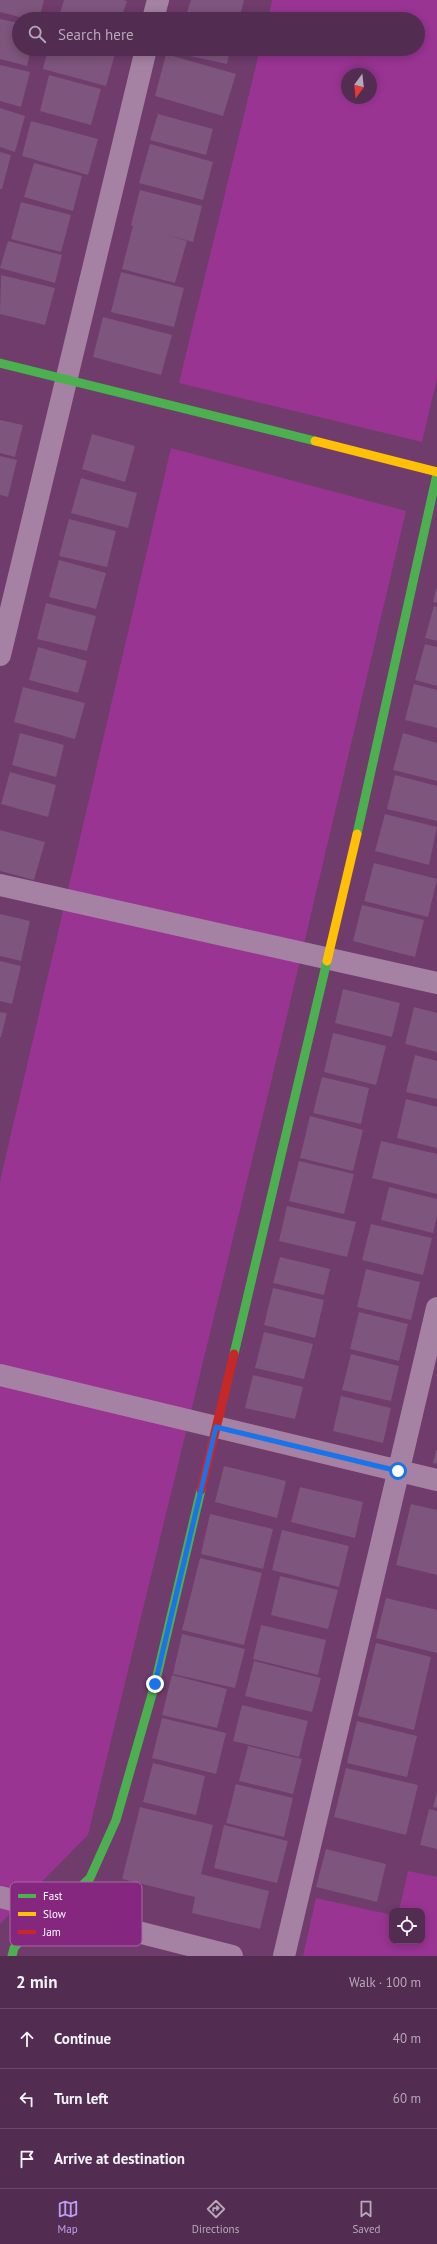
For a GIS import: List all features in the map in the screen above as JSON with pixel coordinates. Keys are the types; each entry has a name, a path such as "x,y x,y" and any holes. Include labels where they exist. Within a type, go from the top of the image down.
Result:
{"street":[{"path":"155,12 158,0"},
{"path":"0,655 144,56"},
{"path":"0,363 437,473 396,665 328,958 155,1684 116,1820 90,1878 86,1882"},
{"path":"0,885 437,983"},
{"path":"284,1956 437,1308"},
{"path":"0,1375 437,1480"},
{"path":"0,1897 10,1900"},
{"path":"142,1934 232,1956"},
{"path":"12,1956 16,1946"}],"shaded area":[{"path":"272,0 437,0 437,378 422,442 179,383 258,56 425,56 425,12 269,12"},
{"path":"171,448 406,511 281,1041 88,1835 42,1882 10,1882 10,1914 0,1924 0,1181"},
{"path":"408,1871 437,1877 437,1956 303,1956 316,1898 389,1914 389,1944 425,1944 425,1908 400,1908"}],"building":[{"path":"0,0 44,0 41,12 12,12 12,15 0,12"},
{"path":"64,0 127,1 123,12 60,12"},
{"path":"191,0 244,0 241,12 187,12"},
{"path":"0,19 12,22 12,56 29,56 27,66 0,59"},
{"path":"46,56 114,56 106,86 43,69"},
{"path":"165,56 173,56 236,74 223,116 155,96"},
{"path":"190,56 229,56 227,64"},
{"path":"0,65 30,72 21,107 0,101"},
{"path":"49,75 101,89 91,125 40,111"},
{"path":"0,108 25,116 15,152 0,147"},
{"path":"158,114 213,129 206,155 150,140"},
{"path":"31,121 98,139 88,175 22,156"},
{"path":"150,144 213,162 203,200 139,183"},
{"path":"0,152 11,155 2,189 0,189"},
{"path":"34,163 82,176 73,211 24,197"},
{"path":"140,190 202,206 193,242 164,234 187,241 175,283 122,269"},
{"path":"21,202 71,215 61,252 11,239"},
{"path":"8,241 62,255 55,283 0,268"},
{"path":"121,272 184,288 174,327 111,312"},
{"path":"1,275 55,288 45,325 0,314"},
{"path":"103,317 172,335 161,375 93,357"},
{"path":"0,420 23,425 15,457 0,453"},
{"path":"92,434 135,446 125,482 82,469"},
{"path":"0,456 17,460 8,497 0,495"},
{"path":"81,478 137,493 128,528 71,513"},
{"path":"69,519 116,531 107,567 59,556"},
{"path":"59,560 106,573 96,609 49,597"},
{"path":"437,589 437,603 433,602"},
{"path":"46,603 96,616 87,651 37,639"},
{"path":"434,606 437,607 437,641 425,638"},
{"path":"425,644 437,647 437,686 415,680"},
{"path":"38,647 87,661 78,693 29,680"},
{"path":"414,684 437,690 437,728 405,720"},
{"path":"23,687 85,703 75,739 14,722"},
{"path":"20,733 64,745 56,777 12,765"},
{"path":"403,733 437,743 437,781 393,770"},
{"path":"10,772 56,785 48,817 1,804"},
{"path":"395,775 437,786 437,821 387,809"},
{"path":"385,814 437,827 429,865 375,851"},
{"path":"0,830 45,842 34,880 0,871"},
{"path":"374,863 437,879 428,917 364,901"},
{"path":"362,905 424,920 415,957 353,941"},
{"path":"0,914 30,921 21,961 0,956"},
{"path":"0,961 21,966 12,1004 0,1001"},
{"path":"343,989 400,1003 392,1037 335,1023"},
{"path":"414,1007 437,1013 437,1052 405,1044"},
{"path":"0,1012 7,1013 1,1037 0,1037"},
{"path":"333,1033 386,1046 376,1085 324,1072"},
{"path":"415,1055 437,1061 437,1099 406,1092"},
{"path":"322,1077 369,1088 361,1124 313,1113"},
{"path":"406,1099 437,1107 437,1148 397,1138"},
{"path":"310,1116 363,1130 353,1171 300,1158"},
{"path":"381,1141 437,1154 437,1194 372,1178"},
{"path":"299,1161 354,1174 344,1214 289,1201"},
{"path":"389,1187 437,1199 437,1216 433,1233 381,1220"},
{"path":"287,1206 356,1222 347,1257 279,1241"},
{"path":"371,1224 432,1238 423,1275 362,1260"},
{"path":"280,1257 330,1269 324,1295 273,1283"},
{"path":"366,1269 420,1282 411,1320 357,1307"},
{"path":"273,1288 324,1300 315,1338 264,1325"},
{"path":"359,1312 408,1324 399,1361 350,1349"},
{"path":"264,1332 313,1344 304,1379 255,1368"},
{"path":"351,1354 399,1366 391,1401 342,1390"},
{"path":"253,1375 303,1387 295,1419 245,1408"},
{"path":"341,1396 391,1408 383,1443 333,1431"},
{"path":"437,1450 437,1464 433,1463"},
{"path":"224,1466 286,1481 277,1518 215,1502"},
{"path":"300,1487 363,1502 355,1538 291,1522"},
{"path":"411,1504 437,1510 437,1575 396,1565"},
{"path":"210,1514 273,1529 263,1569 201,1554"},
{"path":"282,1530 349,1546 339,1587 272,1570"},
{"path":"200,1558 262,1573 244,1645 182,1630"},
{"path":"280,1576 338,1590 328,1629 271,1615"},
{"path":"386,1598 437,1610 437,1653 376,1638"},
{"path":"261,1625 326,1640 318,1675 253,1659"},
{"path":"182,1634 245,1649 235,1688 173,1674"},
{"path":"376,1643 431,1657 414,1730 358,1716"},
{"path":"254,1661 321,1678 312,1712 245,1696"},
{"path":"172,1675 227,1689 217,1728 162,1715"},
{"path":"242,1705 308,1721 299,1757 233,1741"},
{"path":"162,1718 226,1733 216,1774 152,1758"},
{"path":"357,1721 417,1736 407,1777 347,1763"},
{"path":"248,1746 302,1759 293,1794 239,1781"},
{"path":"153,1763 205,1776 196,1815 143,1802"},
{"path":"346,1768 418,1785 406,1835 334,1817"},
{"path":"236,1784 293,1798 284,1837 226,1823"},
{"path":"437,1791 437,1808 433,1807"},
{"path":"140,1807 213,1825 201,1874 269,1891 260,1929 192,1913 195,1897 142,1884 142,1882 122,1879"},
{"path":"429,1809 437,1811 437,1849 420,1845"},
{"path":"224,1825 288,1841 277,1883 214,1868"},
{"path":"326,1849 386,1864 377,1902 316,1887"}],"traffic: fast":[{"path":"0,363 315,441"},
{"path":"357,834 437,474"},
{"path":"234,1354 327,961"},
{"path":"86,1882 90,1878 116,1820 155,1684 201,1490"},
{"path":"12,1956 16,1946"}],"traffic: slow":[{"path":"315,441 437,472"},
{"path":"327,961 357,834"}],"traffic: jam":[{"path":"201,1490 234,1354"}],"route":[{"path":"155,1684 216,1427 398,1471"}]}
